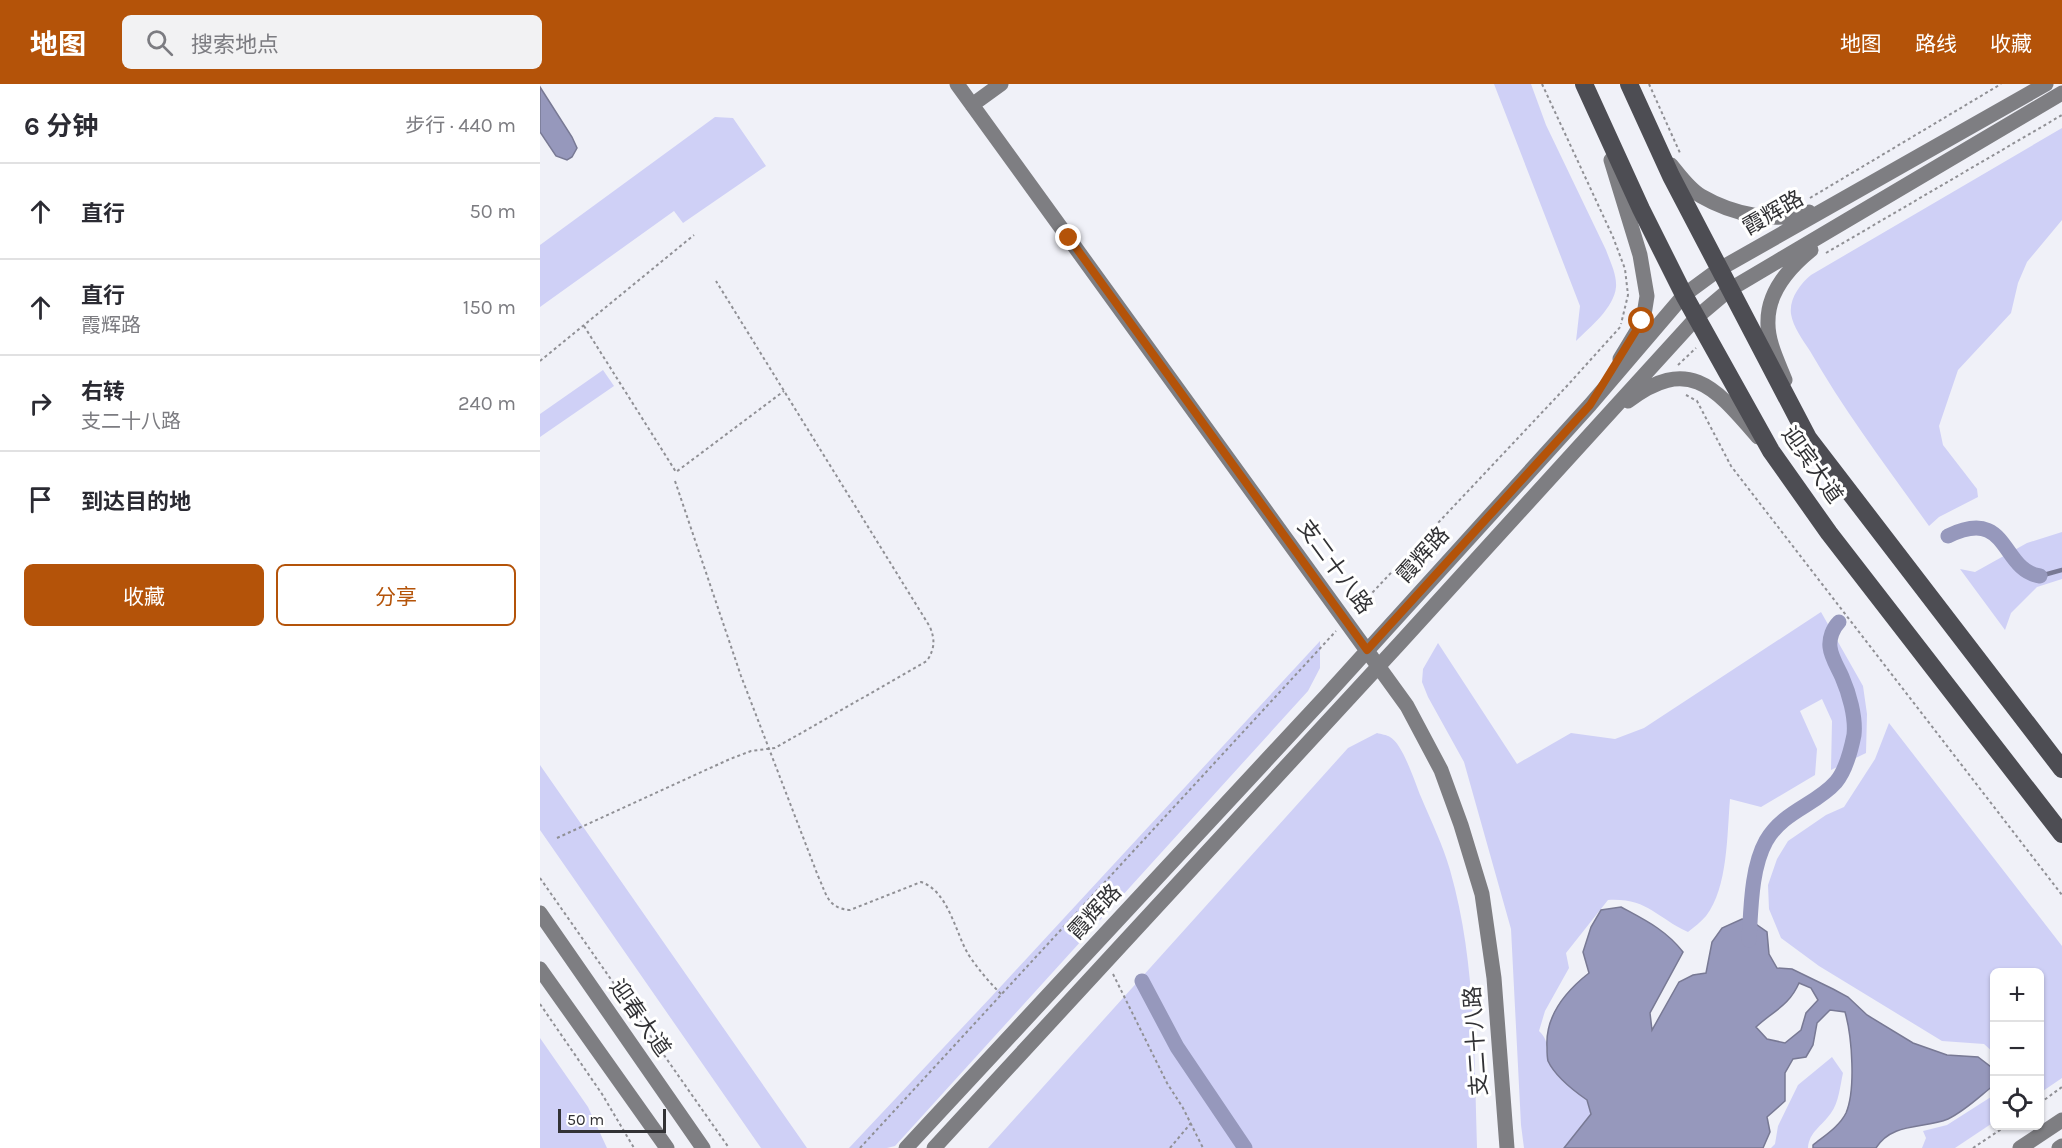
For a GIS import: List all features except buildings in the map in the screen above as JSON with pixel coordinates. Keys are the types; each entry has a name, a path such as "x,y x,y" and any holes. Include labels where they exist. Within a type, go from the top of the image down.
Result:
{"highway":[{"name":"迎宾大道","path":"1584,84 1641,209 1684,295 1771,451 1829,532 2062,834"},
{"name":"迎宾大道","path":"1629,84 1718,270 1808,438 2062,769"}],"street":[{"name":"支二十八路","path":"957,84 1407,706 1441,770 1482,894 1494,978 1507,1148"},
{"path":"972,105 1001,84"},
{"path":"1584,84 1632,225 1645,277 1647,296 1642,321 1590,405"},
{"name":"霞辉路","path":"906,1148 1367,650 1590,405 1684,295 1718,270 2046,84"},
{"name":"霞辉路","path":"934,1148 1697,316 1729,290 2062,93"},
{"path":"1650,131 1683,180 1699,195 1723,206 1767,218 1797,216 1838,202"},
{"path":"1808,438 1778,362 1769,336 1767,320 1773,298 1789,270 1851,218"},
{"path":"1604,419 1659,382 1684,378 1707,385 1731,407 1771,451"},
{"name":"迎春大道","path":"540,913 703,1148"},
{"path":"540,969 667,1148"},
{"path":"2020,1148 2062,1120"}],"path":[{"path":"1542,84 1625,270 1628,295 1620,327"},
{"path":"1649,84 1683,158"},
{"path":"1804,201 2001,84"},
{"path":"1824,254 2062,115"},
{"path":"540,361 694,235"},
{"path":"556,838 730,759 751,751 775,748 927,661 933,651 934,639 930,627 716,281"},
{"path":"860,1148 1628,319"},
{"path":"584,326 676,471 784,391"},
{"path":"1659,382 1708,337"},
{"path":"1683,393 1697,402 1731,466 2062,895"},
{"path":"675,481 741,676 830,903 838,909 850,910 921,882 930,885 939,892 969,955 981,973 1001,994"},
{"path":"540,878 729,1148"},
{"path":"1113,974 1167,1083 1203,1148"},
{"path":"540,1004 602,1094 634,1148"},
{"path":"2044,1099 2062,1087"},
{"path":"1170,1148 1191,1123"},
{"path":"1973,1148 1999,1130"}],"shaded area":[{"path":"1494,84 1531,84 1546,125 1613,268 1616,287 1611,302 1601,317 1576,341 1580,306"},
{"path":"540,87 577,148 572,157 567,160 556,156 540,132"},
{"path":"715,117 733,118 766,166 683,223 674,211 540,307 540,245"},
{"path":"2062,128 2062,220 2027,262 2018,283 2011,313 1958,370 1939,426 1943,445 1977,489 1978,497 1939,517 1929,526 1852,418 1801,338 1791,314 1794,297 1799,287 1811,275"},
{"path":"603,370 614,386 540,437 540,414"},
{"path":"2062,532 2062,579 2037,587 2011,613 2005,630 1960,569 1975,572 2027,543"},
{"path":"1821,612 1863,686 1867,714 1866,753 1831,770 1832,721 1822,699 1800,711 1817,749 1815,775 1761,807 1730,799 1727,844 1719,891 1702,920 1688,932 1642,905 1622,900 1608,900 1566,953 1569,968 1545,1011 1539,1031 1545,1040 1553,1068 1566,1083 1587,1100 1591,1114 1564,1148 1524,1148 1511,929 1464,762 1428,697 1422,682 1423,669 1438,643 1517,764 1571,733 1615,739 1644,728"},
{"path":"1320,641 1320,668 1308,691 895,1146 849,1148 992,996"},
{"path":"1889,723 2062,946 2062,1078 2044,1090 2044,968 1990,968 1990,1049 1984,1044 1942,1041 1819,966 1781,938 1769,909 1768,885 1777,859 1788,841 1826,815 1844,807 1875,759"},
{"path":"1377,733 1386,735 1395,741 1404,755 1444,851 1459,904 1472,1008 1477,1148 988,1148 1348,748"},
{"path":"540,765 807,1148 761,1148 540,830"},
{"path":"1621,907 1647,921 1683,952 1650,1013 1652,1030 1679,982 1693,975 1706,973 1712,942 1722,928 1742,919 1750,920 1767,932 1769,954 1777,968 1792,969 1848,997 1867,1015 1913,1043 1947,1055 1978,1057 1990,1066 1990,1088 1954,1116 1939,1122 1899,1130 1883,1140 1876,1148 1813,1148 1813,1145 1843,1118 1851,1091 1851,1048 1845,1012 1830,1010 1817,1023 1813,1045 1806,1057 1793,1059 1785,1073 1785,1101 1767,1117 1770,1132 1763,1148 1564,1148 1591,1114 1587,1100 1560,1078 1551,1067 1548,1061 1547,1035 1553,1014 1565,996 1589,973 1583,952 1591,927 1601,910","holes":["1799,983 1811,988 1818,1000 1806,1013 1801,1030 1785,1043 1767,1039 1756,1027 1785,1003"]},
{"path":"540,1038 588,1107 607,1148 540,1148"},
{"path":"1832,1057 1843,1073 1838,1099 1834,1109 1816,1129 1808,1148 1771,1148 1775,1144 1778,1126 1798,1085"},
{"path":"1990,1098 1990,1125 1955,1148 1922,1148 1926,1138 1923,1131 1947,1125"}],"waterway":[{"path":"1948,536 1968,529 1983,529 1994,534 2017,563 2027,571 2040,576"},
{"path":"2040,576 2062,570"},
{"path":"1749,940 1751,902 1757,864 1766,841 1781,822 1819,797 1836,782 1843,772 1850,753 1854,735 1853,713 1847,690 1830,647 1832,633 1839,622"},
{"path":"1142,981 1177,1047 1245,1148"}],"route":[{"path":"1069,238 1367,650 1590,405 1627,349 1642,321"}]}
